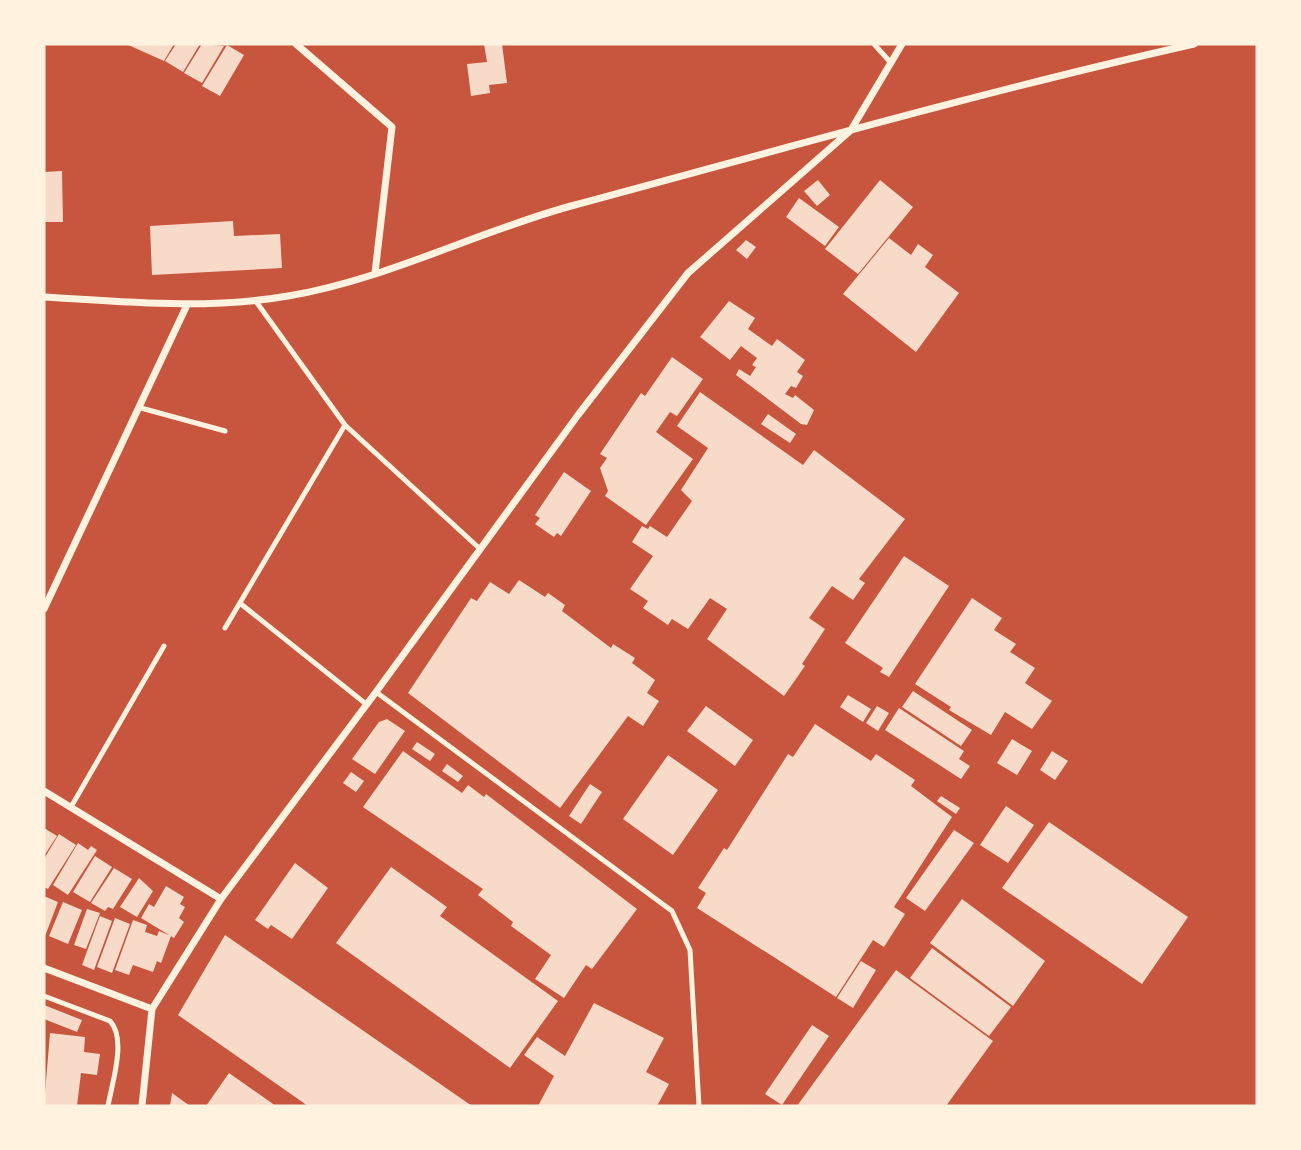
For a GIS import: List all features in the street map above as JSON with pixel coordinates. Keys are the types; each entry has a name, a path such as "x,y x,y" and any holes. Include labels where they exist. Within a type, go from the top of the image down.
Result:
{"street":[{"path":"296,44 392,127 375,273"},
{"path":"142,1106 152,1009 221,899 376,692 479,548 688,273 851,130 902,44"},
{"path":"44,297 187,305 290,296 375,273 545,213 911,112 1194,44"},
{"path":"44,609 141,408 187,305"},
{"path":"44,791 221,899"},
{"path":"44,968 152,1009"}],"lane":[{"path":"874,44 891,63"},
{"path":"255,300 345,425 479,548"},
{"path":"141,408 225,431"},
{"path":"225,628 345,425"},
{"path":"241,604 366,704"},
{"path":"71,807 164,646"},
{"path":"376,692 672,911 690,950 699,1106"},
{"path":"44,996 110,1021 115,1027 118,1039 108,1106"}],"building":[{"path":"126,44 174,44 164,61"},
{"path":"176,44 200,44 183,72 165,61"},
{"path":"202,44 224,46 202,83 184,73"},
{"path":"484,44 502,44 507,83 489,85 490,93 471,96 467,64 487,62"},
{"path":"227,45 244,55 220,96 202,86"},
{"path":"62,171 63,222 44,222 44,172"},
{"path":"818,180 830,195 817,206 804,191"},
{"path":"880,180 913,207 858,274 825,249"},
{"path":"799,198 839,227 825,246 786,217"},
{"path":"233,221 234,236 280,234 282,268 152,275 150,226"},
{"path":"889,238 911,255 918,244 933,255 925,267 959,293 916,352 843,294"},
{"path":"746,240 756,247 747,259 736,250"},
{"path":"729,301 755,318 748,329 772,346 777,339 805,360 797,372 803,376 796,388 791,386 785,394 793,398 795,395 814,410 807,425 801,424 736,375 739,369 750,376 756,367 752,365 757,358 741,346 730,360 700,337"},
{"path":"672,357 703,379 677,416 670,412 656,432 693,459 646,525 605,496 608,491 600,468 607,458 600,454 641,393 645,396"},
{"path":"700,392 803,465 814,450 905,519 859,579 865,583 853,600 832,586 809,618 825,629 802,664 805,666 784,696 707,639 727,609 710,598 688,629 672,619 668,625 643,608 648,601 630,589 653,556 632,542 642,526 648,529 650,526 667,537 692,501 681,490 708,448 677,426"},
{"path":"768,414 796,434 790,443 761,424"},
{"path":"564,472 591,491 561,536 557,533 554,537 535,524 540,518 535,515"},
{"path":"904,556 949,586 889,677 880,672 883,668 845,643"},
{"path":"519,580 545,597 548,593 565,605 562,611 611,648 613,644 635,658 632,663 655,680 647,693 659,701 643,726 628,716 560,808 408,693 471,598 477,601 490,582 509,594"},
{"path":"972,598 1002,618 994,630 1016,644 1010,652 1035,668 1025,683 1052,701 1032,729 1005,712 991,735 949,710 951,707 915,684"},
{"path":"913,691 972,730 961,746 902,707"},
{"path":"848,695 871,709 863,722 840,707"},
{"path":"706,706 753,740 735,766 687,731"},
{"path":"877,706 889,713 878,731 866,723"},
{"path":"899,708 964,751 959,759 970,766 961,779 885,730"},
{"path":"387,719 405,731 375,774 352,759 379,722"},
{"path":"815,724 871,761 876,754 915,780 911,786 952,817 894,907 905,914 884,947 873,940 836,997 697,908 706,893 698,888 724,848 727,850 788,754 793,757"},
{"path":"1012,739 1032,751 1017,775 997,763"},
{"path":"417,742 435,754 430,761 412,749"},
{"path":"403,751 462,793 468,785 484,797 486,794 637,909 592,969 586,965 564,998 535,979 551,955 511,926 513,922 478,895 483,889 363,807"},
{"path":"1052,751 1068,761 1055,780 1040,770"},
{"path":"668,755 718,790 673,855 623,819"},
{"path":"447,764 463,776 458,782 442,771"},
{"path":"351,772 364,781 356,792 343,783"},
{"path":"590,784 602,792 581,824 569,816"},
{"path":"941,796 960,808 956,814 937,801"},
{"path":"1006,806 1034,825 1008,863 980,845"},
{"path":"1049,822 1188,917 1142,984 1002,888"},
{"path":"44,828 57,836 44,856"},
{"path":"954,830 974,843 925,911 906,898"},
{"path":"59,834 76,845 48,889 44,887 44,859"},
{"path":"78,843 88,850 91,846 97,850 68,895 53,885"},
{"path":"95,856 112,867 90,902 73,892"},
{"path":"295,863 328,888 292,939 271,925 268,929 255,920"},
{"path":"391,867 447,907 440,916 558,1001 510,1068 336,943"},
{"path":"114,868 132,879 113,909 108,907 105,911 91,903"},
{"path":"139,878 153,891 137,917 120,907"},
{"path":"166,886 184,897 180,904 185,907 179,918 184,922 174,938 141,918 149,904 154,907"},
{"path":"44,896 58,902 44,939"},
{"path":"962,899 1045,961 1013,1006 930,943"},
{"path":"63,902 82,910 68,944 49,936"},
{"path":"87,909 100,913 86,949 74,945"},
{"path":"100,916 112,921 94,970 82,965"},
{"path":"115,918 130,924 112,973 97,967"},
{"path":"133,920 147,925 145,932 157,936 159,931 171,936 161,963 157,961 153,972 133,965 129,975 115,970"},
{"path":"225,935 472,1106 308,1106 178,1015"},
{"path":"932,948 1011,1007 989,1036 910,978"},
{"path":"861,961 876,970 853,1008 837,998"},
{"path":"896,970 993,1041 946,1106 797,1106"},
{"path":"594,1003 664,1038 646,1072 669,1084 657,1106 538,1106 554,1076 524,1055 537,1037 565,1056"},
{"path":"44,1005 82,1020 77,1032 44,1019"},
{"path":"812,1025 829,1036 782,1105 765,1094"},
{"path":"50,1033 85,1037 84,1052 100,1054 97,1075 81,1073 77,1106 44,1106"},
{"path":"229,1073 276,1106 206,1106"},
{"path":"172,1093 190,1106 170,1106"}]}
